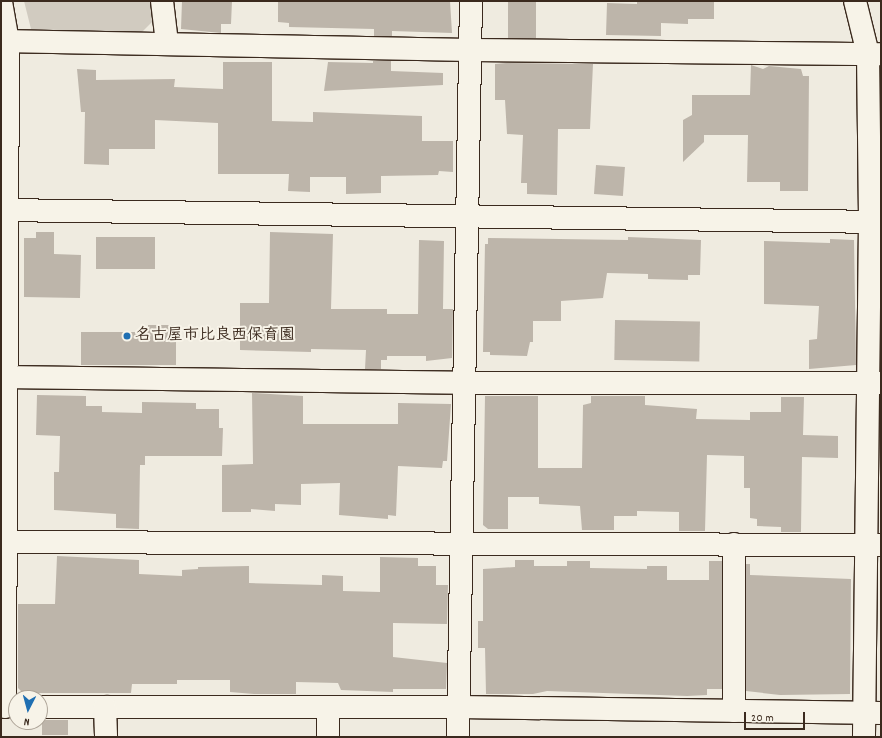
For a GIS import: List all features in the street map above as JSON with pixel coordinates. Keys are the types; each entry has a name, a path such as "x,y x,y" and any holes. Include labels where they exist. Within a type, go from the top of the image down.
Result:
{"street":[{"path":"162,1 167,44"},
{"path":"458,737 460,543 471,1"},
{"path":"855,1 874,54 875,222 872,713 864,737"},
{"path":"1,2 5,40 2,542 7,707"},
{"path":"5,40 470,50 874,54"},
{"path":"5,210 875,222"},
{"path":"4,377 463,383 874,383"},
{"path":"2,542 874,545"},
{"path":"734,544 734,711"},
{"path":"48,707 459,707 872,713"},
{"path":"105,707 106,737"},
{"path":"328,707 328,737"}],"shaded area":[{"path":"24,1 153,1 155,19 141,33 31,29"}],"building":[{"path":"182,1 232,1 231,24 221,24 221,33 181,29"},
{"path":"278,1 450,1 452,33 392,31 392,36 374,36 374,29 289,27 289,23 278,22"},
{"path":"508,1 536,1 536,38 508,38"},
{"path":"637,1 714,1 714,19 688,19 688,24 661,23 661,36 606,35 607,3 637,4"},
{"path":"373,61 391,61 391,71 443,73 443,85 324,91 328,62 373,63"},
{"path":"223,62 272,62 272,121 313,122 313,112 422,116 422,141 453,141 453,172 439,171 438,175 381,176 381,193 346,194 346,177 310,177 310,192 288,191 289,174 218,174 218,123 155,120 155,149 109,149 109,165 84,164 85,112 81,112 77,69 96,70 96,80 175,79 174,87 223,89"},
{"path":"495,64 593,64 590,129 558,129 557,195 527,194 527,183 521,183 523,135 507,134 505,100 495,100"},
{"path":"751,65 763,69 769,66 801,69 803,76 809,76 808,191 780,191 780,182 747,182 748,135 704,135 704,142 683,162 683,120 692,115 692,95 750,95"},
{"path":"596,165 625,167 623,196 594,194"},
{"path":"36,232 54,232 54,254 81,255 80,298 24,297 24,238 36,238"},
{"path":"270,232 333,234 331,309 387,309 387,314 418,314 419,240 444,241 443,309 453,309 452,358 426,361 426,356 387,356 387,360 381,360 381,369 365,369 366,350 311,349 311,352 240,350 240,303 269,303"},
{"path":"96,237 155,237 155,269 96,269"},
{"path":"628,237 701,240 700,275 688,275 688,280 648,279 648,274 607,273 603,298 561,301 561,321 533,321 533,342 530,342 527,356 490,355 490,352 483,352 485,244 488,244 488,238 628,240"},
{"path":"830,239 854,240 856,365 809,369 809,340 817,339 819,306 764,304 764,241 830,243"},
{"path":"615,320 700,321 699,361 614,360"},
{"path":"148,325 176,325 176,365 81,365 81,332 148,332"},
{"path":"252,393 303,396 303,424 398,424 398,403 451,404 447,461 443,461 442,468 398,466 396,516 388,515 388,519 339,515 340,483 301,484 301,505 275,504 275,511 251,509 251,512 222,512 222,465 253,464"},
{"path":"37,395 86,396 86,406 102,406 102,412 142,413 142,402 196,403 196,409 219,409 219,428 223,428 222,456 145,456 145,465 140,465 139,529 116,528 116,514 54,510 54,472 59,472 60,436 36,435"},
{"path":"485,396 538,396 538,468 582,468 583,405 591,403 591,396 645,396 645,405 697,409 696,419 750,420 750,412 781,412 781,397 804,397 803,435 838,436 838,458 802,457 801,532 781,532 781,527 757,526 757,519 750,518 750,488 744,488 744,456 707,455 705,531 679,531 679,512 637,511 637,516 614,516 614,530 582,530 580,506 539,504 539,497 508,497 508,529 488,529 483,525"},
{"path":"57,556 139,560 139,574 182,576 182,570 198,569 198,567 249,566 249,583 322,585 322,575 343,576 343,591 380,592 380,557 418,558 418,566 436,566 436,585 448,585 447,624 393,623 393,657 447,663 446,689 393,689 393,692 341,690 338,683 296,682 296,694 254,694 230,692 230,680 177,680 177,684 132,684 131,693 48,693 48,690 20,690 18,688 18,604 55,604"},
{"path":"515,560 534,560 534,566 567,566 567,561 590,561 590,568 647,569 647,566 667,566 667,580 709,580 709,561 722,561 722,689 707,689 707,695 687,696 547,691 533,694 486,694 485,648 478,648 478,621 483,621 483,569 515,567"},
{"path":"746,564 750,564 750,575 851,579 850,694 780,695 746,691"},
{"path":"48,720 68,720 68,735 42,735 42,730 48,730"}],"place":[{"name":"名古屋市比良西保育園","path":"127,336"}]}
